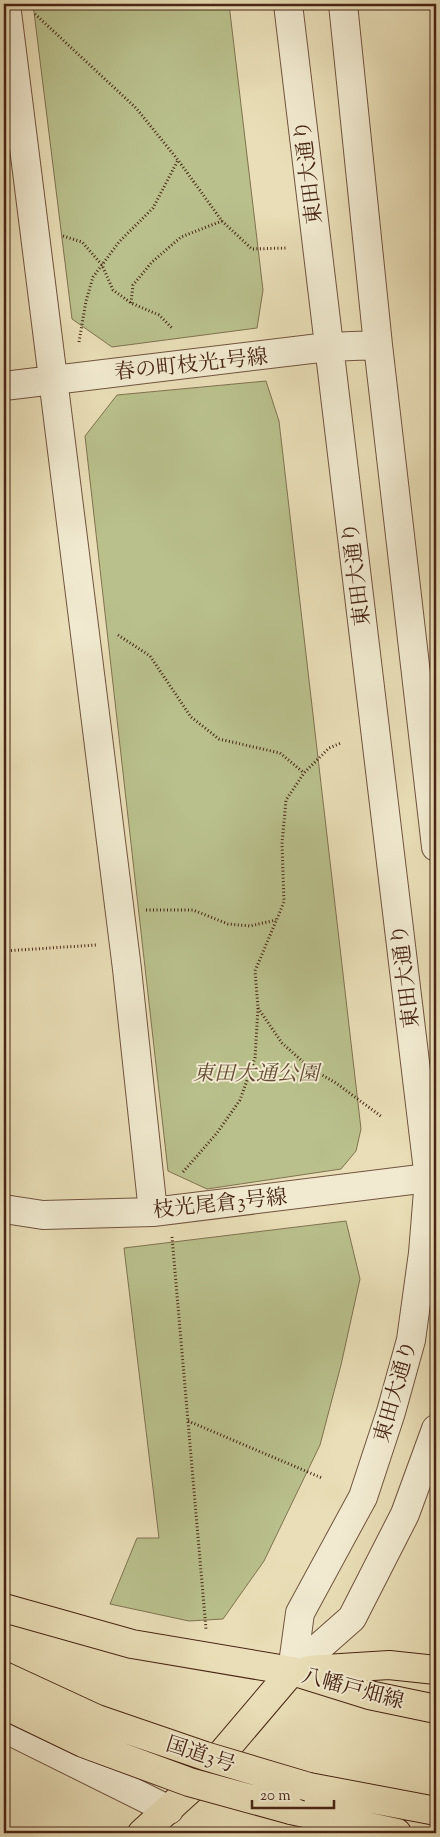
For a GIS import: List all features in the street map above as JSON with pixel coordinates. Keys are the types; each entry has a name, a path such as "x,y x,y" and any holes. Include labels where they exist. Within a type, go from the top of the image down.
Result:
{"main road":[{"path":"4,1608 132,1644 292,1672"},
{"name":"八幡戸畑線","path":"292,1672 389,1665 436,1670"},
{"path":"142,1833 196,1784 292,1672"},
{"name":"八幡戸畑線","path":"292,1672 369,1695 436,1709"},
{"name":"国道3号","path":"4,1676 97,1719 205,1756 309,1786 436,1810"},
{"name":"国道3号","path":"4,1705 83,1743 189,1782 291,1810 397,1833"}],"street":[{"path":"6,4 125,960 162,1220"},
{"name":"東田大通り","path":"288,4 328,347 432,1178 411,1340 401,1376 363,1497 300,1613 292,1672"},
{"path":"343,4 378,345 436,847"},
{"name":"春の町枝光1号線","path":"4,386 328,347 378,345"},
{"name":"枝光尾倉3号線","path":"4,1210 43,1215 162,1220 432,1178"},
{"path":"292,1672 352,1618 405,1514 436,1430"},
{"path":"4,1728 169,1810"}],"path":[{"path":"34,13 136,108 178,160 222,221 252,249 286,248"},
{"path":"80,342 86,301 93,277 120,242 153,208 178,160"},
{"path":"131,304 133,285 152,262 181,237 222,221"},
{"path":"58,237 66,235 82,242 102,265 112,290 131,304 159,314 172,328"},
{"path":"118,635 150,656 191,717 219,739 280,753 304,773"},
{"path":"183,1172 217,1133 240,1100 255,1058 258,1008 255,971 284,902 282,844 286,800 304,773 328,748 341,743"},
{"path":"146,910 193,910 228,924 250,926 277,920"},
{"path":"4,951 104,944"},
{"path":"258,1008 282,1043 310,1068 336,1083 382,1117"},
{"path":"162,1220 188,1421 206,1634"},
{"path":"188,1421 322,1478"}],"green space":[{"path":"33,4 229,4 263,290 257,328 112,347 72,319"},
{"name":"東田大通公園","path":"266,381 279,421 361,1129 356,1151 341,1169 207,1189 168,1171 85,436 117,395"},
{"path":"346,1221 360,1279 341,1365 320,1445 264,1561 223,1619 189,1621 110,1604 137,1538 159,1538 124,1248"}]}
